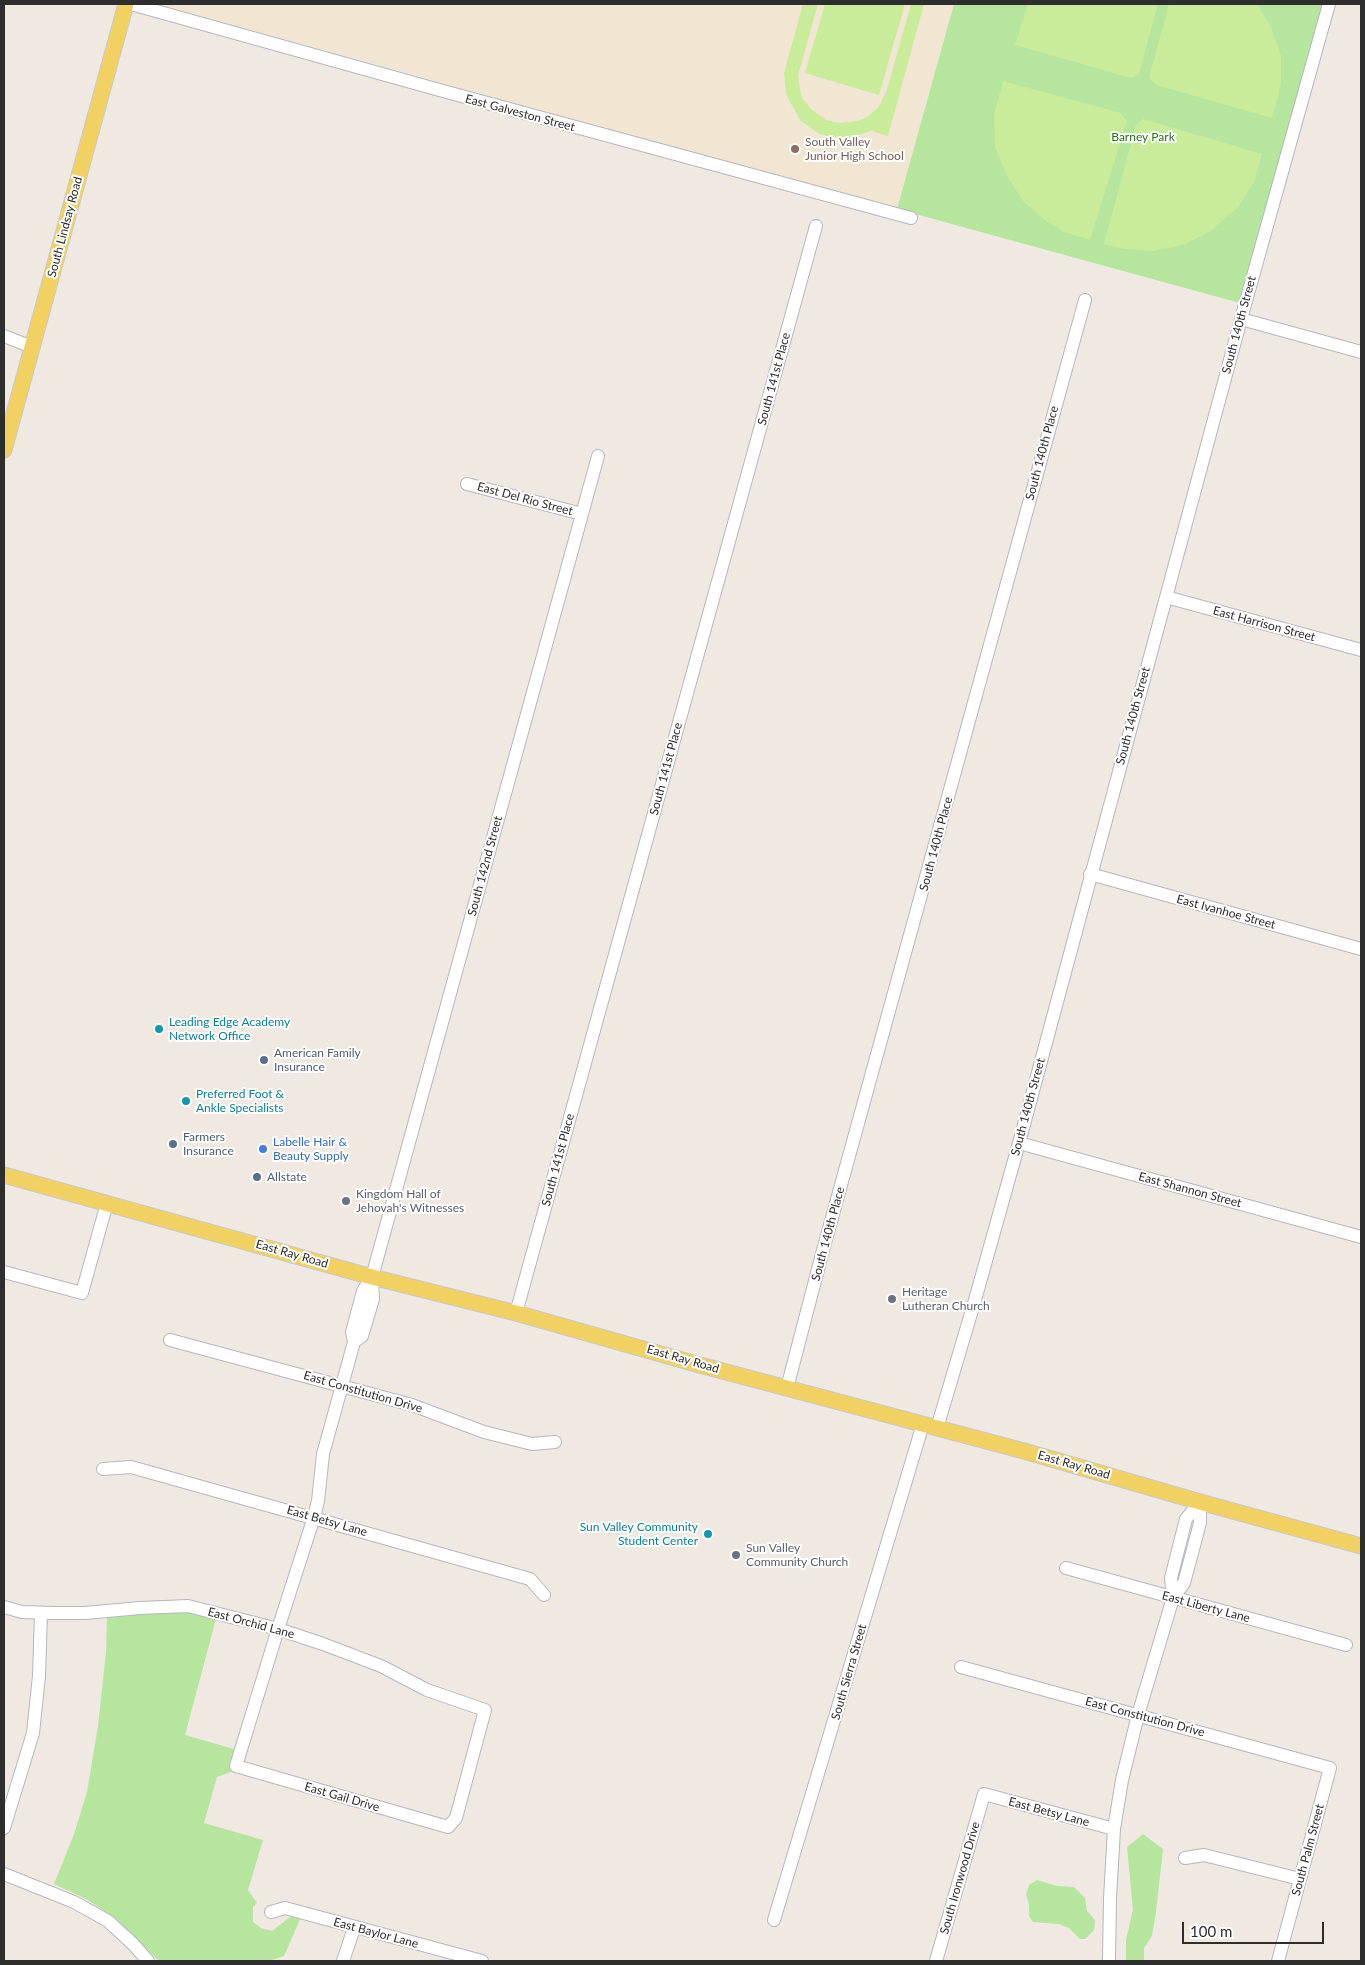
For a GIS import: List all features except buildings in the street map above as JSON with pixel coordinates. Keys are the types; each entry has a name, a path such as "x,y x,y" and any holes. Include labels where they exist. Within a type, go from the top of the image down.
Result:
{"main road":[{"name":"South Lindsay Road","path":"4,450 126,4"},
{"name":"East Ray Road","path":"4,1175 372,1277 516,1313 1033,1454 1361,1546"}],"street":[{"name":"East Galveston Street","path":"130,4 911,218"},
{"name":"South 140th Street","path":"930,1426 975,1300 1019,1143 1240,319 1329,4"},
{"name":"South 141st Place","path":"516,1313 816,226"},
{"name":"South 140th Place","path":"787,1388 822,1254 1085,300"},
{"path":"1240,319 1361,352"},
{"path":"4,336 32,347"},
{"name":"South 142nd Street","path":"236,1766 314,1517 324,1454 342,1385 354,1342 362,1336 374,1294 372,1277 598,456"},
{"name":"East Del Rio Street","path":"467,484 582,514"},
{"name":"East Harrison Street","path":"1166,597 1361,650"},
{"name":"East Ivanhoe Street","path":"1090,874 1361,949"},
{"name":"East Shannon Street","path":"1019,1143 1361,1237"},
{"path":"4,1272 82,1293 107,1203"},
{"name":"East Constitution Drive","path":"170,1340 412,1405 484,1432 532,1444 555,1442"},
{"name":"South Sierra Street","path":"774,1920 930,1426"},
{"name":"East Betsy Lane","path":"103,1469 130,1467 314,1517 530,1579 544,1594"},
{"path":"1109,1961 1114,1829 1122,1780 1138,1715 1173,1598 1184,1583 1200,1523 1200,1502"},
{"name":"East Liberty Lane","path":"1066,1568 1346,1645"},
{"name":"East Orchid Lane","path":"4,1607 22,1612 41,1614 188,1606 278,1629 381,1666 427,1690 486,1710 456,1818 448,1828"},
{"path":"4,1828 33,1733 40,1676 41,1614"},
{"name":"East Constitution Drive","path":"961,1667 1330,1768"},
{"name":"East Gail Drive","path":"236,1766 448,1828"},
{"name":"South Palm Street","path":"1278,1961 1330,1768"},
{"name":"East Betsy Lane","path":"984,1794 1114,1829"},
{"name":"South Ironwood Drive","path":"936,1961 984,1794"},
{"path":"1185,1858 1204,1855 1300,1879"},
{"path":"4,1874 74,1902 108,1921 148,1961"},
{"name":"East Baylor Lane","path":"271,1912 285,1908 466,1959 482,1961"},
{"path":"343,1961 354,1928"}],"shaded area":[{"name":"South Valley Junior High School","path":"155,4 954,4 897,209"}],"green space":[{"path":"803,4 818,4 798,75 802,98 812,110 826,120 840,123 858,121 867,117 878,108 887,90 911,4 924,4 888,136 874,132 874,130 850,137 831,137 820,134 801,121 786,93 784,73"},
{"path":"825,4 905,4 879,95 805,73"},
{"name":"Barney Park","path":"954,4 1322,4 1240,303 897,209"},
{"path":"1028,4 1158,4 1139,74 1131,78 1015,45"},
{"path":"1169,4 1257,4 1271,27 1281,56 1281,84 1272,118 1156,85 1149,78"},
{"path":"1003,81 1121,113 1127,121 1090,240 1064,232 1046,221 1024,202 1007,176 995,147 994,115"},
{"path":"1143,119 1262,154 1254,182 1238,207 1211,231 1183,245 1153,251 1124,249 1104,244 1136,125"},
{"path":"159,1612 195,1613 216,1619 185,1735 234,1749 231,1763 233,1771 217,1777 204,1823 263,1840 248,1890 257,1903 253,1907 253,1922 261,1928 272,1931 290,1917 301,1917 284,1956 269,1961 159,1961 115,1918 86,1899 54,1884 74,1834 87,1792 98,1726 106,1652 107,1618"},
{"path":"1143,1834 1163,1849 1156,1912 1152,1936 1144,1948 1144,1961 1126,1961 1126,1940 1133,1910 1127,1847"},
{"path":"1037,1880 1057,1886 1074,1887 1085,1898 1087,1911 1095,1920 1094,1930 1085,1939 1080,1939 1069,1928 1059,1924 1033,1922 1029,1916 1029,1904 1026,1894 1029,1885"}],"place":[{"name":"South Valley Junior High School","path":"795,149"},
{"name":"Leading Edge Academy Network Office","path":"159,1029"},
{"name":"American Family Insurance","path":"264,1060"},
{"name":"Preferred Foot & Ankle Specialists","path":"186,1101"},
{"name":"Farmers Insurance","path":"173,1144"},
{"name":"Labelle Hair & Beauty Supply","path":"263,1149"},
{"name":"Allstate","path":"257,1177"},
{"name":"Kingdom Hall of Jehovah's Witnesses","path":"346,1201"},
{"name":"Heritage Lutheran Church","path":"892,1299"},
{"name":"Sun Valley Community Student Center","path":"708,1534"},
{"name":"Sun Valley Community Church","path":"736,1555"}]}
